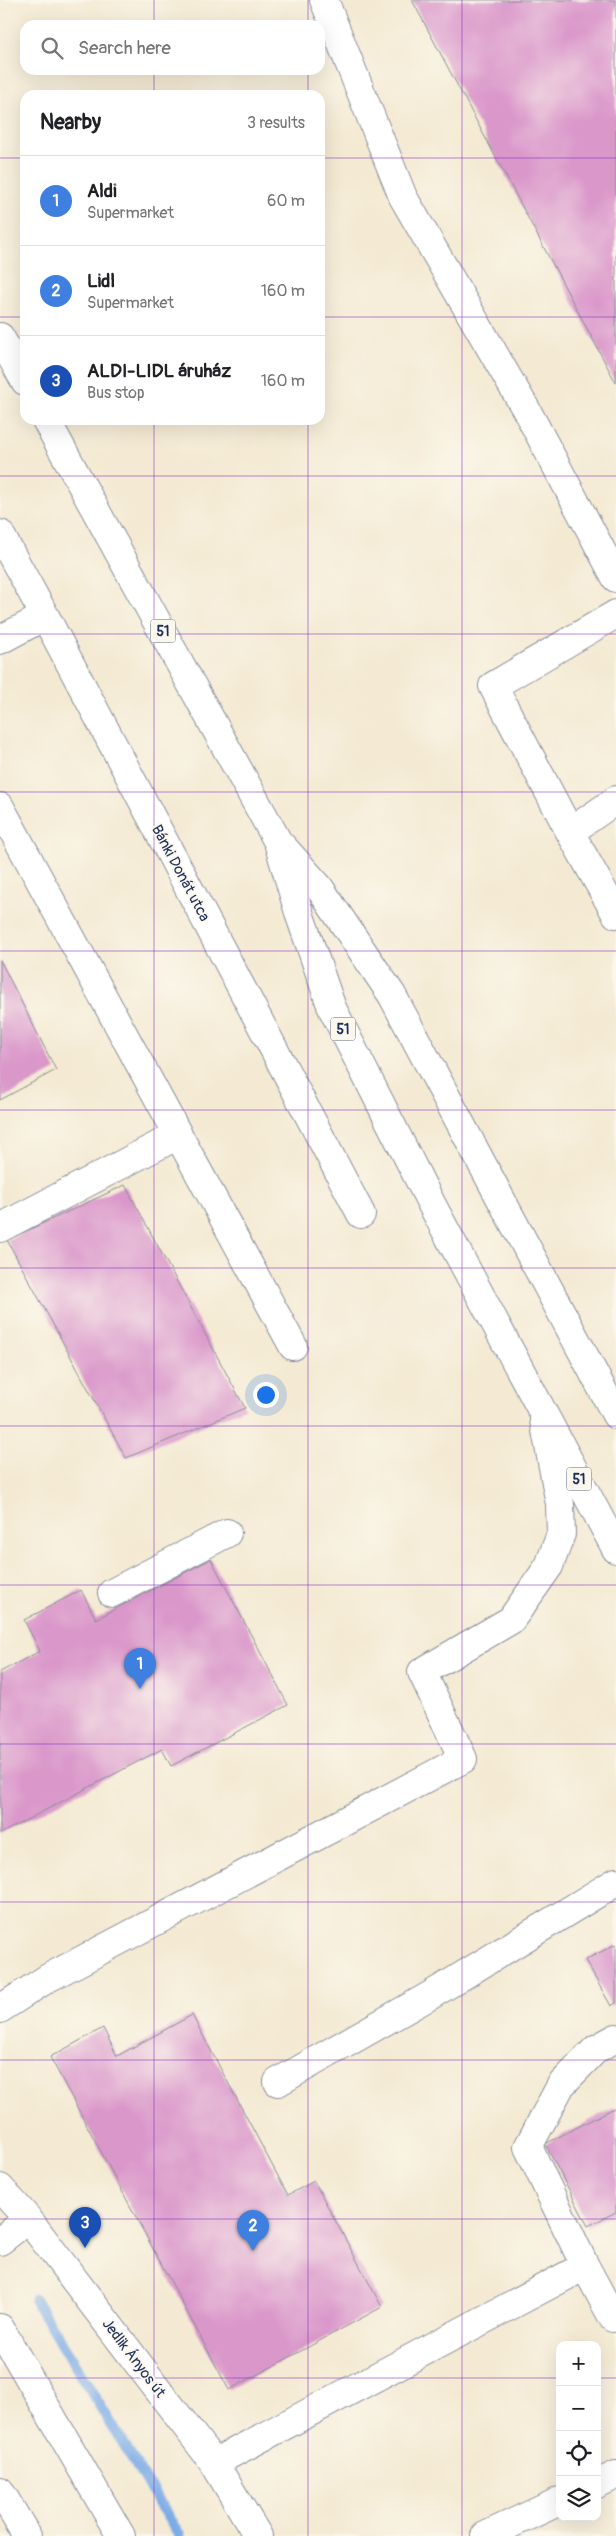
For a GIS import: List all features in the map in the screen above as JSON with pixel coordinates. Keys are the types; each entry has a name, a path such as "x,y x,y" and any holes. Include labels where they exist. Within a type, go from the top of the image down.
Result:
{"main road":[{"path":"324,0 403,197 527,411 616,578"},
{"path":"0,337 20,372"},
{"name":"51","path":"49,425 278,842 300,916 332,1008 432,1205 616,1548"},
{"name":"Bánki Donát utca","path":"0,534 360,1214"},
{"path":"616,614 493,686 570,832 616,914"},
{"path":"0,640 45,616"},
{"path":"570,832 616,800"},
{"path":"0,807 293,1346"},
{"name":"51","path":"278,842 319,887 392,995 616,1414"},
{"path":"0,1228 178,1135"},
{"path":"0,2009 48,1978 463,1759 422,1672 511,1620 549,1566 561,1534 560,1504 542,1410"},
{"path":"112,1593 227,1533"},
{"path":"278,2082 431,1995 616,1882"},
{"path":"615,2319 585,2266 528,2147 561,2085 596,2049 616,2038"},
{"name":"Jedlik Ányos út","path":"0,2188 28,2219 214,2463 258,2536"},
{"path":"0,2240 28,2219"},
{"path":"214,2463 585,2266"},
{"path":"0,2328 121,2536"},
{"path":"601,2482 616,2476"},
{"path":"0,2492 27,2536"},
{"path":"485,2536 556,2503"}],"building":[{"path":"412,0 616,0 616,383"},
{"path":"0,960 56,1070 0,1100"},
{"path":"125,1185 245,1408 126,1458 7,1240"},
{"path":"211,1559 288,1705 171,1766 162,1749 0,1834 0,1672 40,1651 24,1620 81,1590 96,1619"},
{"path":"616,1944 616,2003 611,2006 585,1960"},
{"path":"192,2015 288,2195 314,2181 382,2307 229,2390 50,2057 103,2028 117,2056"},
{"path":"616,2107 616,2212 588,2226 545,2144"}],"waterway":[{"path":"35,2300 180,2536"}],"place":[{"name":"Aldi","path":"140,1689"},
{"name":"ALDI-LIDL áruház","path":"85,2248"},
{"name":"Lidl","path":"253,2251"}]}
